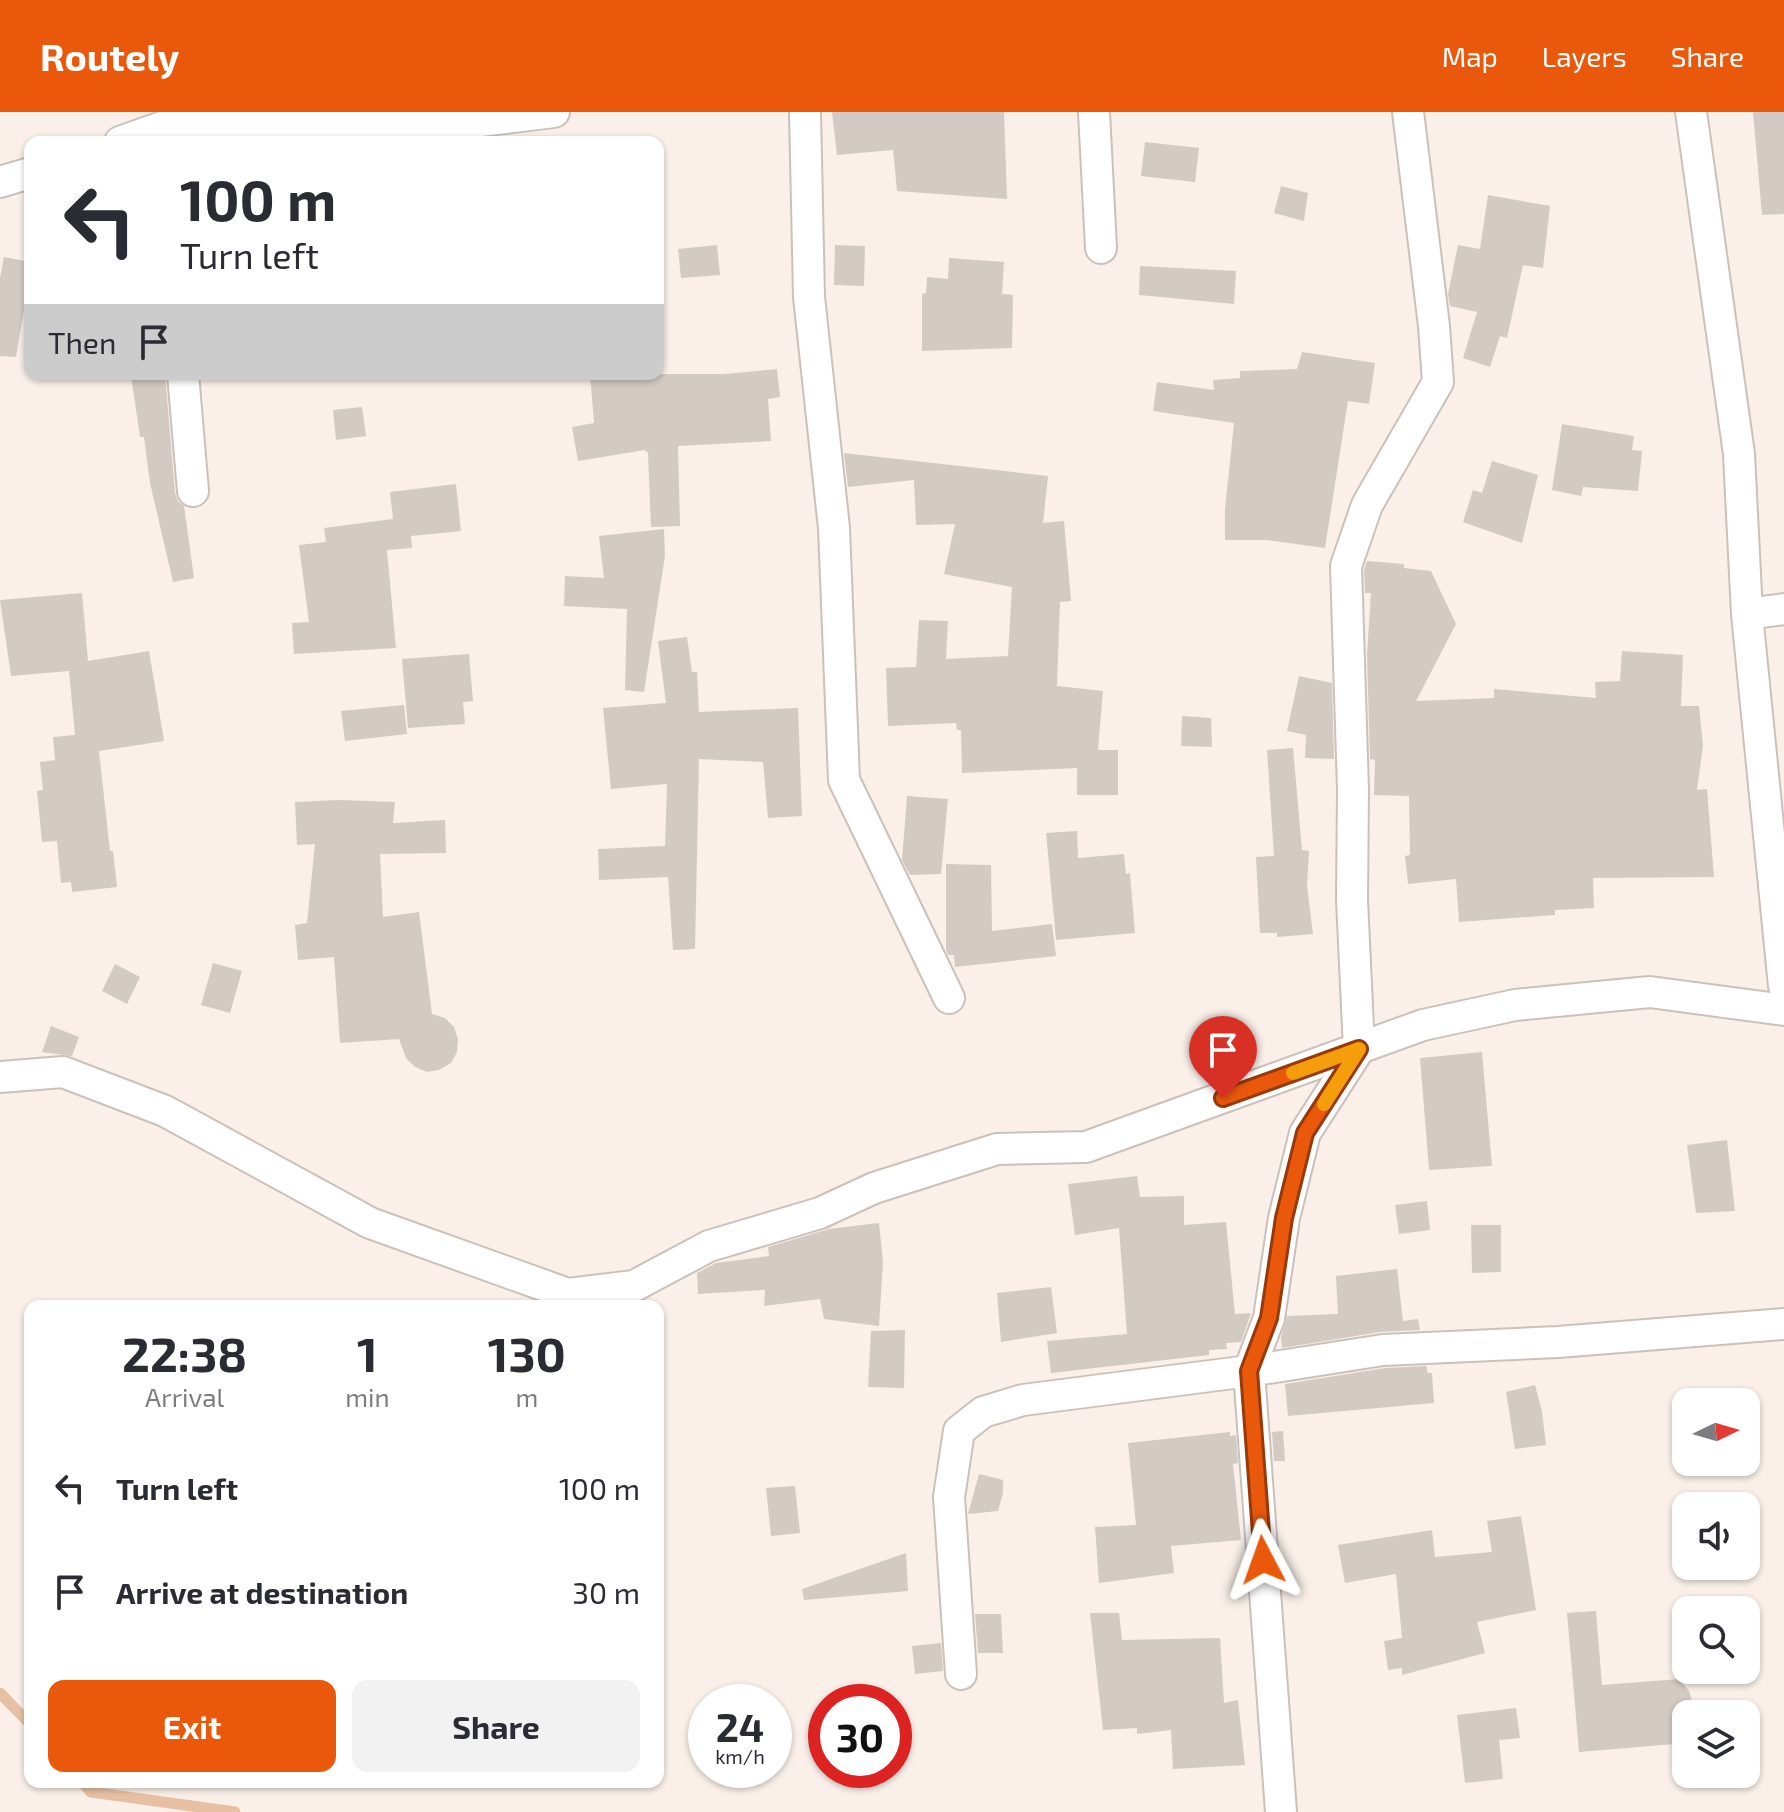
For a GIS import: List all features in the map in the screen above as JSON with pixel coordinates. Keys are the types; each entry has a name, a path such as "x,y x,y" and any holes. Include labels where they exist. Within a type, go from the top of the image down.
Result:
{"street":[{"path":"137,136 162,127 464,118 554,112"},
{"path":"805,112 809,297 834,528 844,780 949,998"},
{"path":"1094,112 1101,248"},
{"path":"1281,1812 1249,1371 1269,1318 1284,1218 1305,1133 1359,1049 1352,900 1353,790 1346,566 1367,505 1438,382 1408,112"},
{"path":"1691,112 1739,454 1747,614 1784,986"},
{"path":"0,182 24,175"},
{"path":"184,380 193,491"},
{"path":"1747,614 1784,609"},
{"path":"0,1077 63,1072 165,1111 370,1223 568,1294 634,1286 709,1246 820,1213 874,1188 997,1149 1086,1147 1423,1025 1515,1005 1650,992 1784,1010"},
{"path":"961,1674 949,1497 959,1431 983,1412 1023,1400 1383,1350 1558,1342 1784,1324"}],"building":[{"path":"832,112 1004,112 1007,199 897,191 893,150 837,155"},
{"path":"1753,112 1784,112 1784,214 1762,215"},
{"path":"1145,142 1199,148 1195,182 1141,176"},
{"path":"1281,186 1308,193 1304,221 1274,213"},
{"path":"1488,195 1550,206 1543,268 1523,265 1507,338 1500,336 1490,367 1463,358 1477,312 1450,306 1448,294 1458,245 1480,249"},
{"path":"717,245 720,275 681,278 678,249"},
{"path":"835,245 865,246 864,286 834,285"},
{"path":"4,257 24,261 24,310 16,357 0,356 0,278"},
{"path":"949,258 1004,262 1002,294 1013,295 1012,348 922,351 922,294 926,293 927,277 948,279"},
{"path":"1140,266 1236,271 1234,304 1139,295"},
{"path":"1302,352 1375,363 1369,404 1348,401 1325,548 1266,540 1225,540 1234,423 1153,411 1157,382 1214,390 1213,380 1240,378 1240,371 1297,369"},
{"path":"777,369 780,397 768,399 771,441 678,446 680,526 651,527 648,453 645,450 578,461 572,427 594,423 590,380 664,380 664,374 725,374"},
{"path":"132,380 166,380 175,493 184,506 194,578 173,582 150,483 144,437 140,437"},
{"path":"362,407 366,436 336,440 333,410"},
{"path":"1562,424 1634,436 1632,450 1642,451 1638,491 1583,487 1581,496 1552,490"},
{"path":"844,453 1048,476 1043,523 1064,521 1071,601 1060,602 1057,686 1103,691 1098,750 1118,750 1118,795 1077,795 1077,768 962,773 961,730 957,730 956,723 888,726 886,668 916,667 919,620 948,621 946,659 1008,656 1012,587 944,574 955,524 916,525 914,480 848,487"},
{"path":"1492,461 1538,475 1522,543 1463,522 1473,490 1482,493"},
{"path":"456,484 461,531 411,536 412,548 387,550 396,648 294,654 292,623 309,622 299,545 326,542 324,528 393,519 390,492"},
{"path":"664,529 665,556 644,692 625,690 627,609 564,606 565,576 604,578 599,536"},
{"path":"1367,561 1404,564 1404,568 1431,571 1456,624 1416,701 1494,698 1494,689 1596,698 1595,682 1620,681 1622,651 1683,655 1681,706 1699,706 1703,745 1697,790 1707,789 1714,877 1593,878 1594,908 1555,910 1555,915 1459,922 1456,879 1408,884 1405,856 1410,855 1409,796 1374,795 1375,760 1370,759 1367,654 1371,593 1365,593 1364,569"},
{"path":"82,593 88,661 149,651 164,741 99,751 117,887 72,892 71,882 61,883 57,841 42,842 37,791 43,790 40,762 55,760 53,737 75,735 69,671 11,676 0,600"},
{"path":"687,637 692,672 697,672 699,712 798,708 802,816 768,818 763,762 699,759 695,949 673,950 668,877 599,880 598,849 665,846 667,784 611,789 603,708 666,703 658,641"},
{"path":"469,654 473,701 463,702 465,724 408,728 402,659"},
{"path":"1299,676 1332,683 1334,759 1305,758 1306,735 1287,731"},
{"path":"404,705 407,734 345,741 341,711"},
{"path":"1182,716 1211,718 1212,747 1181,746"},
{"path":"1293,748 1302,850 1309,851 1307,886 1313,934 1277,937 1277,933 1260,933 1256,857 1274,856 1267,750"},
{"path":"907,796 948,799 941,874 910,875 902,860"},
{"path":"295,802 395,802 393,823 445,820 446,853 380,854 383,917 419,912 432,1014 445,1018 454,1027 458,1039 457,1052 451,1063 439,1070 427,1072 415,1067 406,1058 399,1039 340,1043 334,957 298,960 295,925 307,923 315,844 297,845"},
{"path":"1077,831 1078,858 1124,854 1126,874 1130,873 1135,933 1056,940 1046,833"},
{"path":"946,864 991,865 992,931 1052,924 1056,956 955,967 954,955 948,955 946,950"},
{"path":"213,963 242,971 230,1013 201,1005"},
{"path":"115,964 140,977 127,1004 102,991"},
{"path":"51,1026 79,1037 72,1056 42,1052"},
{"path":"1482,1052 1492,1166 1429,1170 1420,1058"},
{"path":"1727,1140 1735,1211 1696,1213 1687,1145"},
{"path":"1137,1176 1140,1197 1184,1196 1184,1225 1226,1222 1235,1314 1251,1313 1241,1342 1226,1343 1227,1349 1209,1350 1209,1355 1051,1373 1047,1341 1127,1334 1119,1228 1075,1235 1068,1184"},
{"path":"1427,1201 1430,1230 1399,1234 1395,1205"},
{"path":"879,1223 883,1262 879,1326 824,1319 820,1299 764,1306 765,1290 698,1294 697,1273 716,1263 769,1256 768,1247 829,1229"},
{"path":"1471,1225 1501,1225 1501,1272 1472,1273"},
{"path":"1397,1269 1403,1321 1418,1319 1420,1330 1380,1332 1282,1348 1281,1337 1287,1316 1338,1314 1336,1276"},
{"path":"1051,1287 1057,1333 1001,1342 997,1293"},
{"path":"905,1330 904,1388 868,1387 871,1331"},
{"path":"1426,1366 1428,1373 1432,1373 1434,1403 1288,1416 1285,1384 1385,1368"},
{"path":"1535,1385 1546,1445 1515,1449 1506,1392"},
{"path":"1283,1431 1285,1461 1274,1461 1272,1432"},
{"path":"1230,1432 1230,1436 1236,1435 1238,1463 1233,1464 1241,1540 1171,1546 1174,1573 1099,1583 1095,1527 1136,1525 1128,1443"},
{"path":"979,1474 1003,1480 998,1511 968,1514"},
{"path":"795,1486 800,1533 771,1536 766,1488"},
{"path":"1521,1516 1536,1610 1477,1622 1485,1653 1402,1675 1402,1668 1388,1670 1384,1641 1402,1638 1396,1574 1345,1583 1338,1545 1432,1530 1435,1557 1492,1552 1487,1521"},
{"path":"906,1553 908,1591 804,1600 802,1589"},
{"path":"1596,1611 1602,1685 1672,1680 1672,1684 1683,1684 1689,1691 1692,1700 1672,1700 1672,1744 1579,1752 1567,1613"},
{"path":"1090,1613 1119,1613 1122,1640 1220,1638 1224,1703 1238,1700 1245,1765 1173,1769 1171,1730 1137,1734 1137,1728 1103,1730"},
{"path":"975,1614 1001,1614 1003,1653 978,1653"},
{"path":"941,1643 943,1671 915,1674 912,1646"},
{"path":"1516,1708 1520,1738 1499,1740 1503,1779 1465,1783 1457,1715"}],"waterway":[{"path":"0,1693 24,1718"},
{"path":"87,1788 91,1792 235,1812"}],"slow traffic":[{"path":"1293,1073 1359,1049 1324,1104"}],"route":[{"path":"1223,1098 1359,1049 1305,1133 1284,1218 1269,1318 1249,1371 1263,1560"}]}
